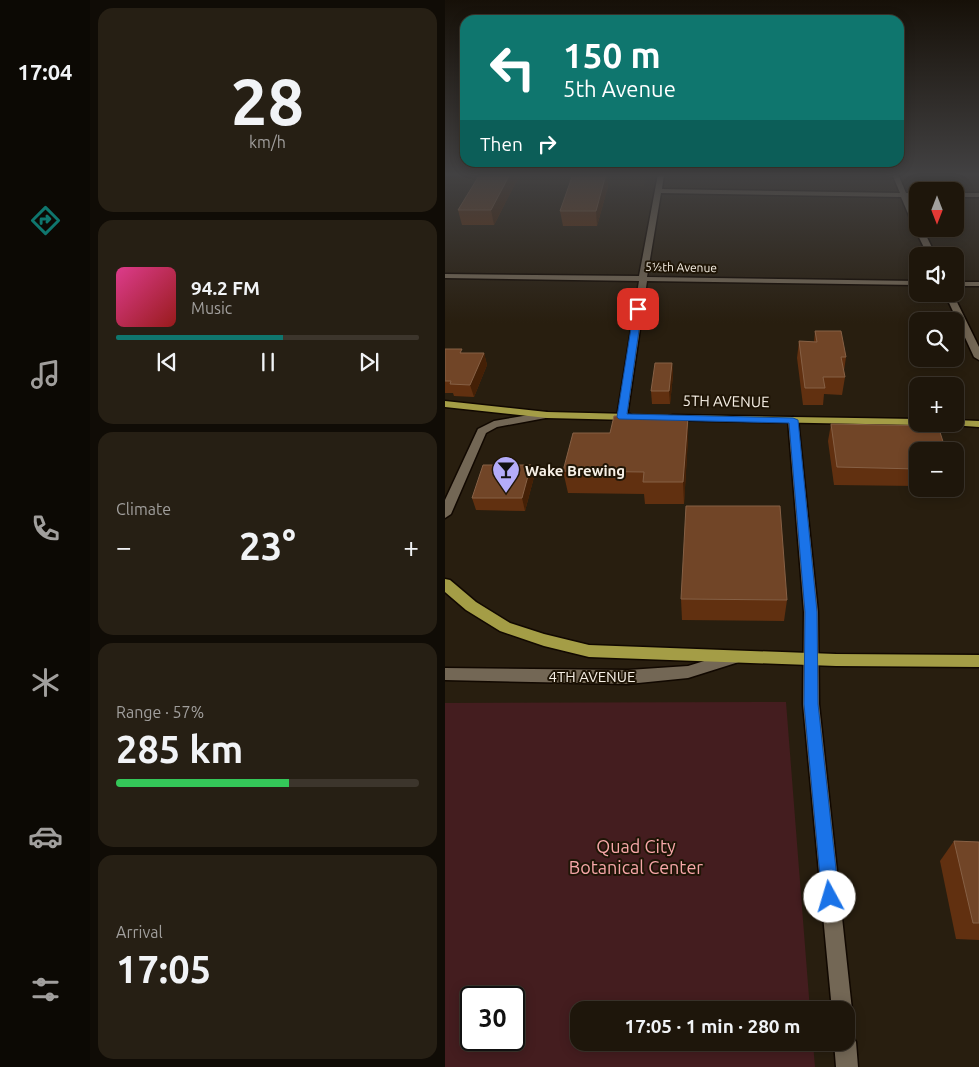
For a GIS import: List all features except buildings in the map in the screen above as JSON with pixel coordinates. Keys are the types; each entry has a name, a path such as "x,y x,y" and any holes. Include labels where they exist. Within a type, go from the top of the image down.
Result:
{"main road":[{"path":"445,404 547,415 641,417"},
{"name":"5TH AVENUE","path":"660,418 909,422"},
{"path":"964,423 979,424"},
{"path":"445,584 471,606 505,627 544,640 589,651 835,660 979,661"}],"street":[{"path":"622,417 642,279 653,224"},
{"name":"5½th Avenue","path":"445,276 909,283"},
{"path":"964,284 979,284"},
{"path":"953,302 979,357"},
{"path":"445,514 475,443 486,427 493,424 547,415"},
{"path":"793,420 811,612 811,704 841,1001"},
{"name":"4TH AVENUE","path":"445,674 628,677 688,672 737,657"},
{"path":"846,1051 847,1067"}],"green space":[{"name":"Quad City Botanical Center","path":"786,702 809,1001 570,1001 570,1051 814,1051 815,1067 445,1067 445,703"}],"place":[{"name":"Wake Brewing","path":"506,494"}],"route":[{"path":"638,309 622,417 793,420 797,445 811,612 811,704 830,897"}]}
